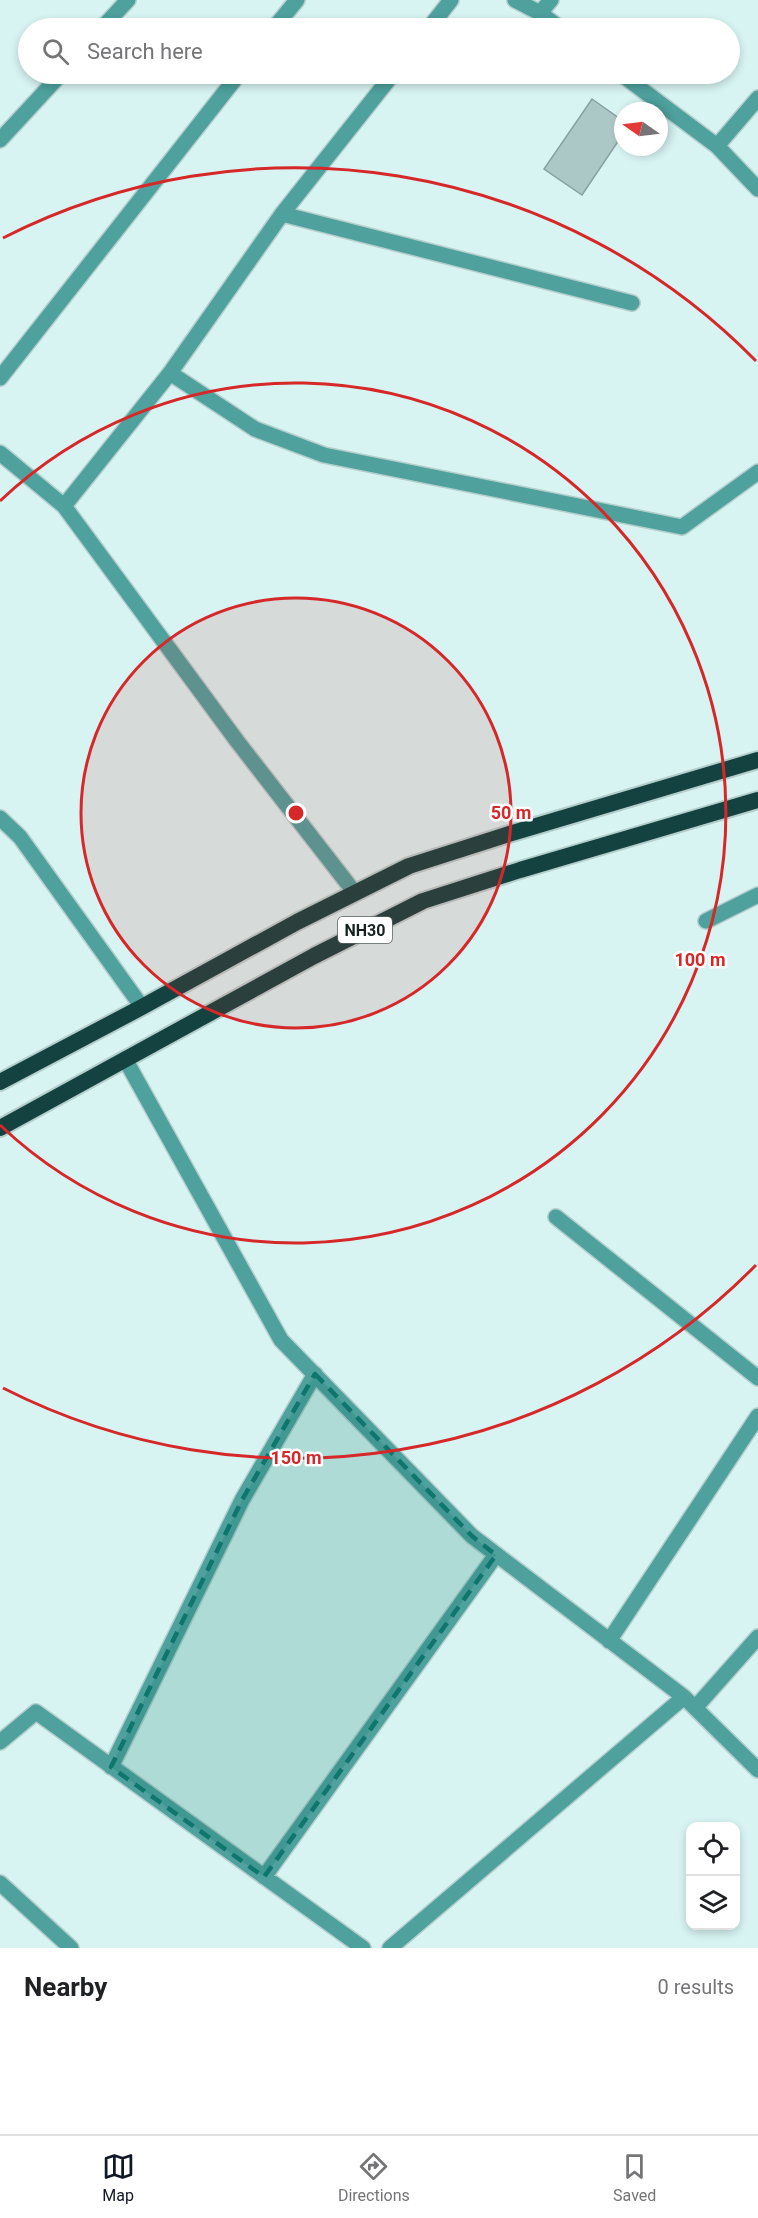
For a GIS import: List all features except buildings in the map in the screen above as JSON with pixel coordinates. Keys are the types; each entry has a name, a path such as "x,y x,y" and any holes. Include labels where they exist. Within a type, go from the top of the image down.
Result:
{"highway":[{"name":"NH30","path":"0,1082 297,922 409,866 758,760"},
{"name":"NH30","path":"0,1128 314,956 423,901 531,866 758,800"}],"street":[{"path":"111,18 128,0"},
{"path":"282,18 297,0"},
{"path":"437,18 451,0"},
{"path":"515,0 547,18"},
{"path":"540,13 551,0"},
{"path":"0,140 52,84"},
{"path":"0,378 231,84"},
{"path":"64,506 170,373 282,214 385,84"},
{"path":"634,84 717,146 758,189"},
{"path":"717,146 758,98"},
{"path":"282,214 632,303"},
{"path":"170,373 255,429 324,455 682,527 758,472"},
{"path":"0,453 64,506 237,741 355,892"},
{"path":"0,818 20,837 142,1007"},
{"path":"706,921 756,899"},
{"path":"125,1059 281,1340 472,1536 690,1702 758,1770"},
{"path":"556,1217 758,1378"},
{"path":"111,1767 242,1500 315,1374"},
{"path":"609,1641 758,1416"},
{"path":"264,1877 496,1555"},
{"path":"390,1948 690,1702 758,1637"},
{"path":"0,1742 36,1712 363,1948"},
{"path":"0,1882 71,1948"}],"highlighted area":[{"path":"315,1374 472,1536 496,1555 264,1877 111,1767 242,1500"}]}
